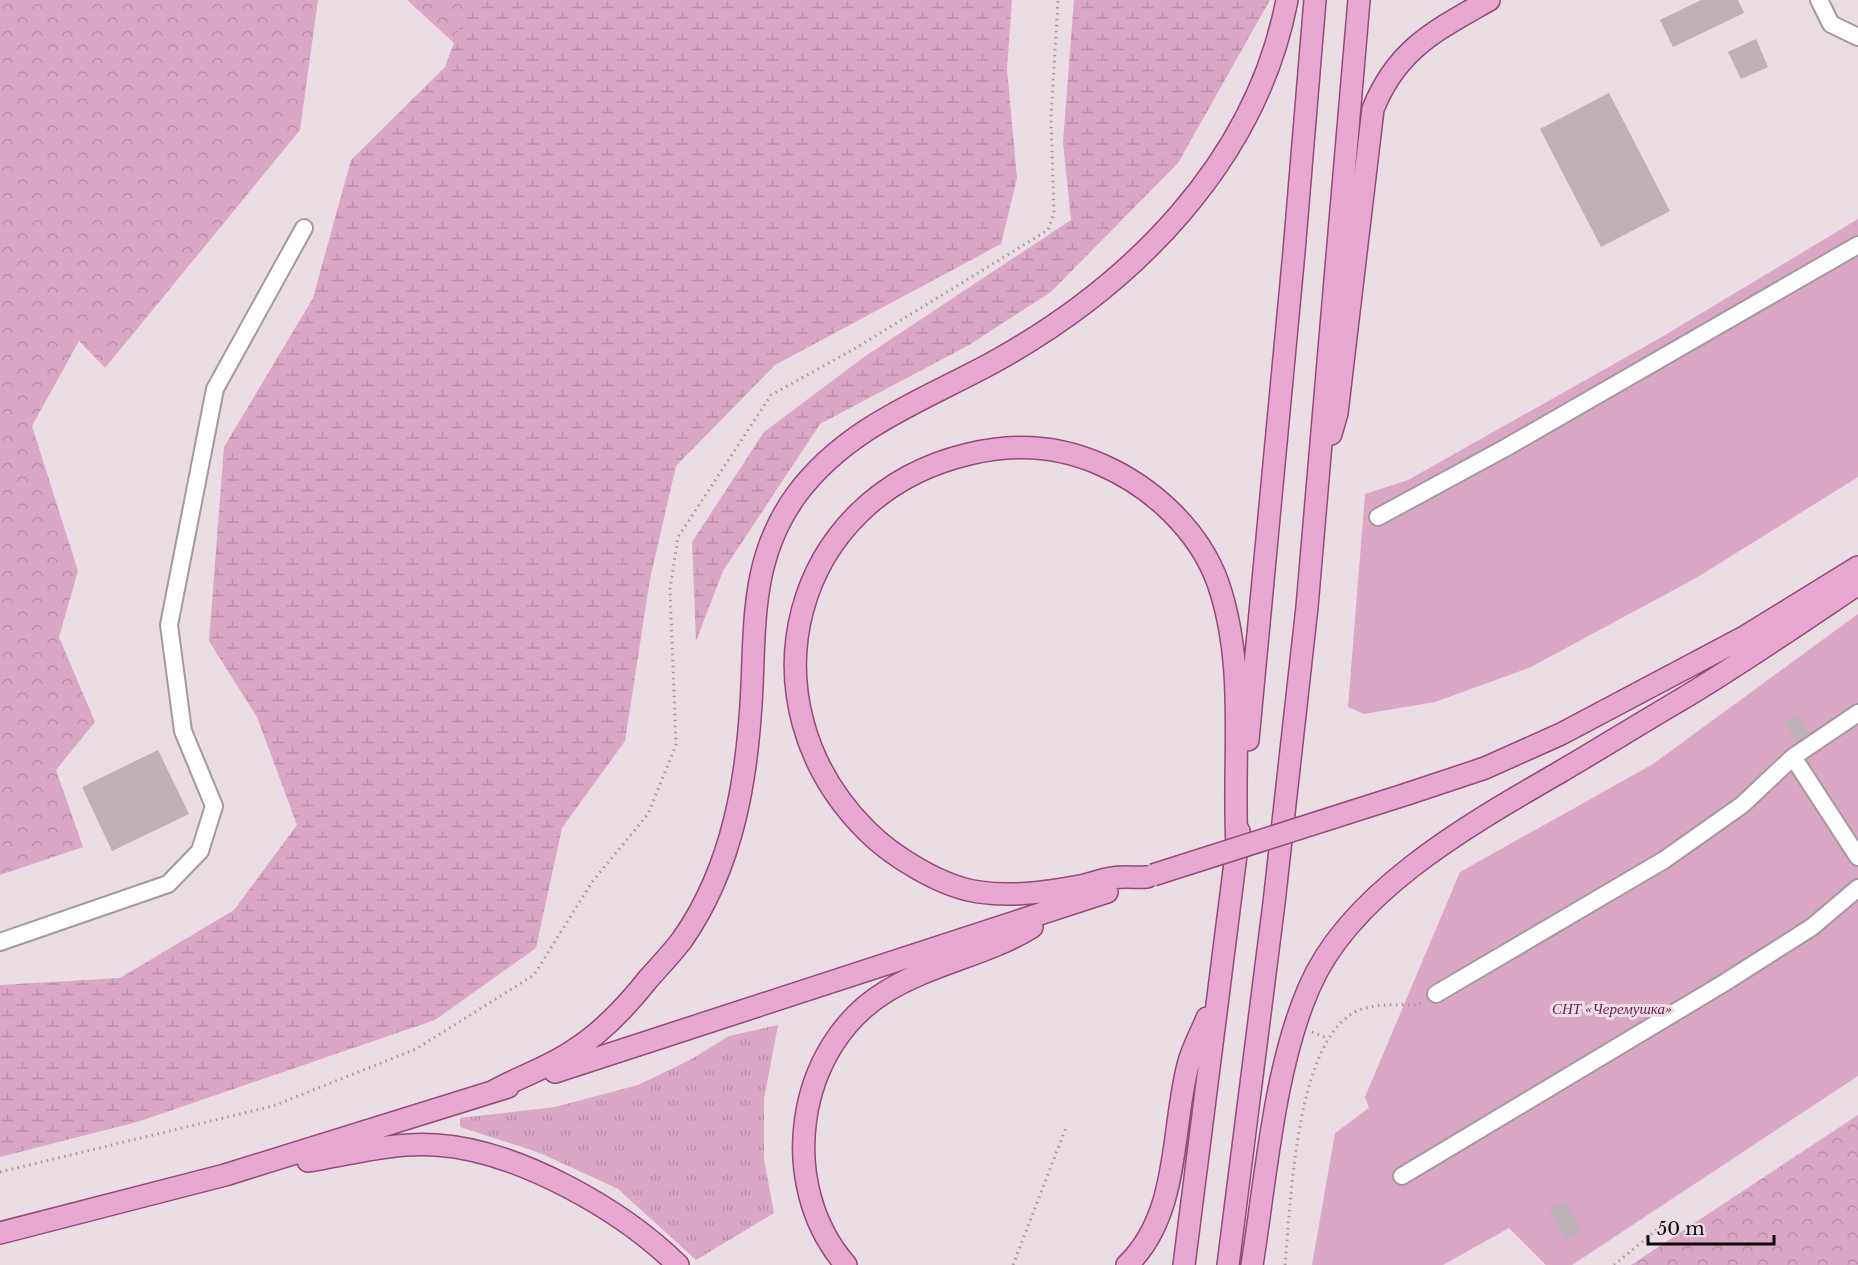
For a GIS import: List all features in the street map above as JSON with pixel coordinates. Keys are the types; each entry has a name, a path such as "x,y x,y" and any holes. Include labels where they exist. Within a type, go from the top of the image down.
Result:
{"main road":[{"path":"494,1091 571,1052 622,1011 681,940 706,898 734,825 742,787 751,705 754,622 763,560 780,521 799,491 819,468 852,439 882,418 993,362 1040,334 1115,279 1163,235 1194,198 1225,154 1247,116 1276,44 1287,0"},
{"path":"1184,1265 1238,846 1294,252 1315,0"},
{"path":"1228,1265 1277,880 1307,607 1359,0"},
{"path":"1317,481 1337,413 1373,110 1391,71 1407,53 1427,36 1489,0"},
{"path":"1150,876 1114,878 1081,886 1016,895 975,892 937,878 904,861 859,823 827,784 813,757 803,726 797,692 795,649 800,615 811,583 831,546 852,519 882,491 916,472 950,459 983,451 1018,447 1050,449 1085,457 1117,472 1149,493 1179,520 1194,537 1217,580 1232,635 1236,669 1234,790 1238,846"},
{"path":"0,1233 225,1175 494,1091 1485,768 1561,735 1746,636 1858,567"},
{"path":"1252,1265 1283,1071 1295,1026 1309,987 1333,945 1368,905 1400,876 1495,810 1729,671 1858,584"},
{"path":"846,1265 814,1213 806,1187 803,1159 808,1104 826,1055 839,1033 862,1009 886,991 917,975 999,945 1065,906"},
{"path":"1127,1265 1149,1238 1164,1204 1188,1064 1218,992"},
{"path":"225,1175 388,1147 436,1144 483,1153 552,1177 654,1241 678,1265"}],"lane":[{"path":"1819,0 1831,24 1858,37"},
{"path":"0,942 168,884 200,851 214,806 183,731 169,625 215,389 304,228"},
{"path":"1378,517 1508,447 1858,245"},
{"path":"1436,994 1664,860 1742,805 1793,758 1858,713"},
{"path":"1793,758 1858,857"},
{"path":"1402,1176 1724,983 1812,927 1858,888"}],"path":[{"path":"0,1172 273,1106 416,1049 534,975 592,882 648,814 676,745 670,589 678,537 771,395 854,349 1048,230 1054,213 1051,118 1058,0"},
{"path":"1286,1265 1293,1176 1305,1100 1327,1038 1351,1014 1374,1005 1417,1005 1436,994"},
{"path":"1013,1265 1067,1125"},
{"path":"1614,1265 1659,1228"}],"green space":[{"path":"0,0 318,0 300,130 105,368 79,341 32,426 78,571 59,637 95,722 56,770 83,847 0,875"},
{"path":"407,0 473,0 466,54"},
{"path":"470,0 1012,0 1007,69 1017,178 1001,244 775,365 676,466 650,579 625,741 562,828 536,948 435,1020 137,1122 0,1157 0,985 120,978 234,910 297,825 257,717 209,641 224,447 313,298 351,160 445,67"},
{"path":"1074,0 1270,0 1178,163 1051,292 969,345 820,424 723,571 696,641 692,542 764,432 864,357 1071,220 1063,142"},
{"path":"1858,219 1858,477 1696,578 1529,668 1435,702 1364,714 1348,707 1365,494 1408,480 1660,338"},
{"name":"СНТ «Черемушка»","path":"1858,614 1858,1076 1572,1265 1546,1265 1509,1228 1443,1265 1312,1265 1335,1133 1369,1108 1365,1097 1460,872 1653,764"},
{"path":"778,1025 764,1099 764,1159 774,1213 696,1260 618,1189 540,1153 460,1127 460,1118 555,1107 638,1085 690,1060 729,1036"},
{"path":"1858,1115 1858,1265 1631,1265"}],"building":[{"path":"1701,0 1738,0 1744,13 1673,47 1660,20"},
{"path":"1756,39 1768,67 1741,79 1728,52"},
{"path":"1609,93 1670,211 1601,247 1540,129"},
{"path":"1799,714 1810,733 1796,742 1785,722"},
{"path":"158,750 189,814 112,851 82,787"},
{"path":"1565,1201 1582,1231 1566,1240 1549,1210"}]}
